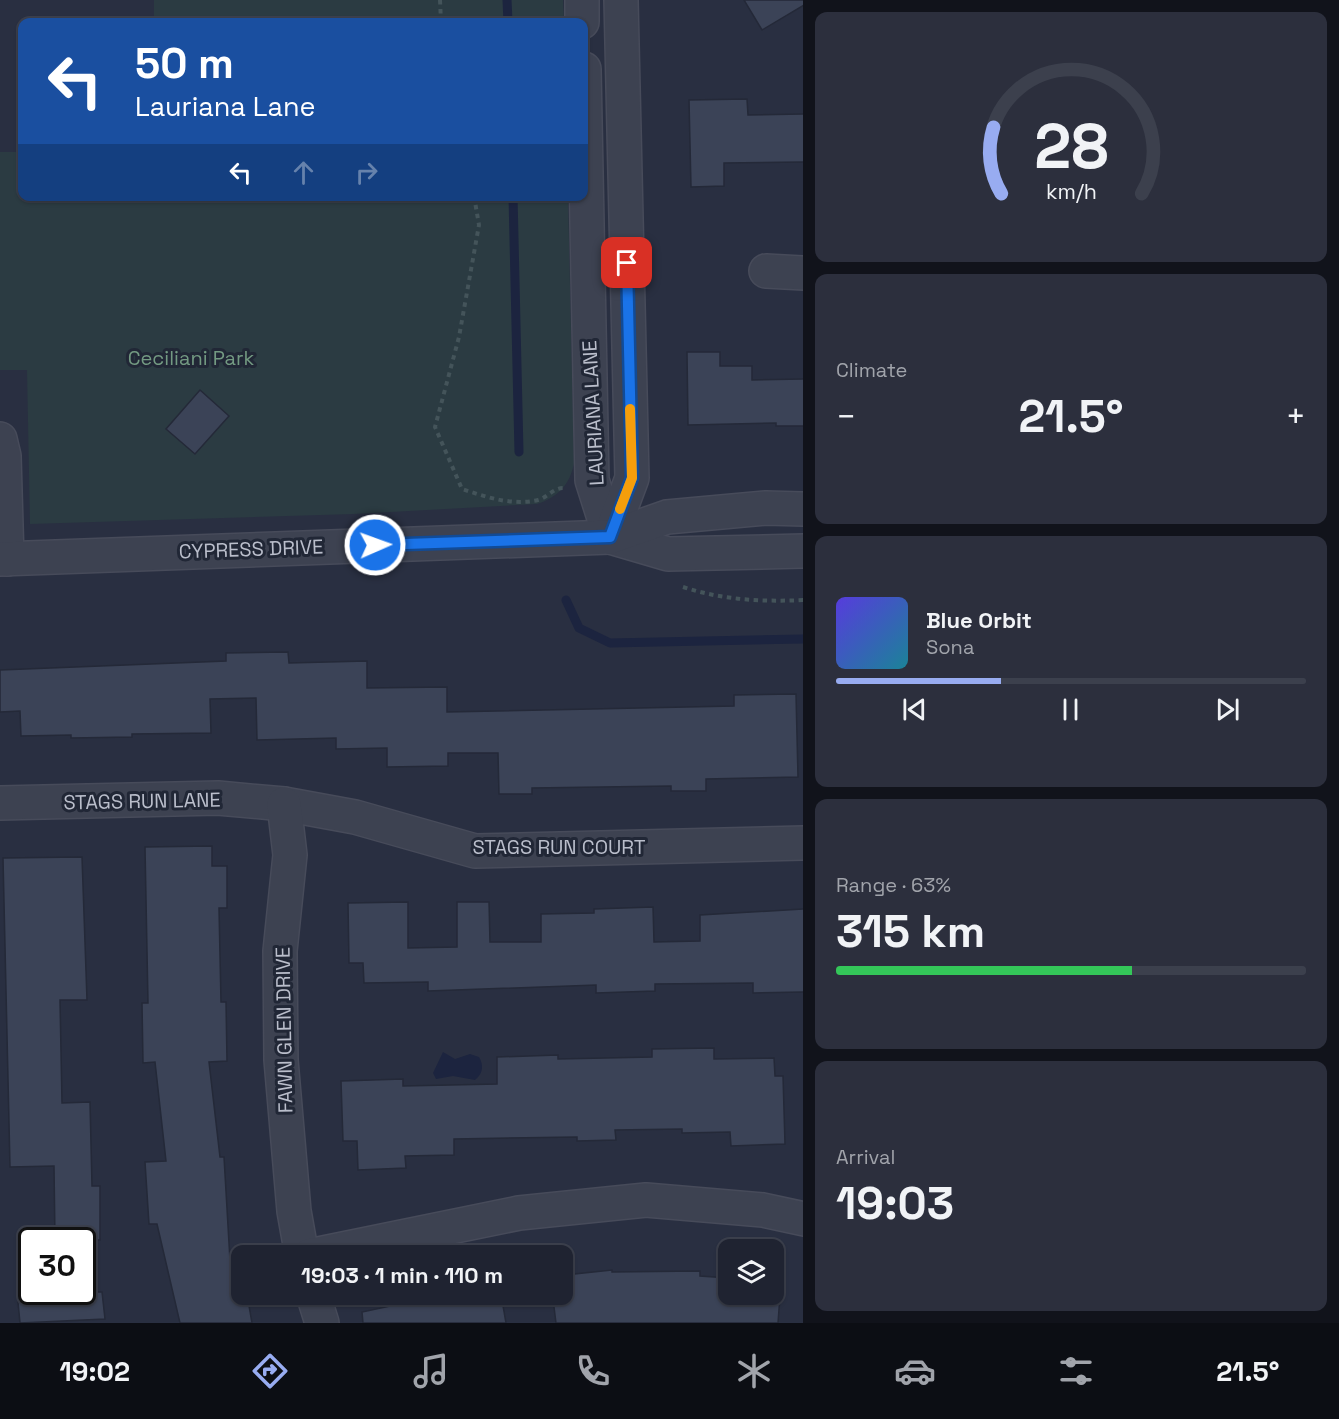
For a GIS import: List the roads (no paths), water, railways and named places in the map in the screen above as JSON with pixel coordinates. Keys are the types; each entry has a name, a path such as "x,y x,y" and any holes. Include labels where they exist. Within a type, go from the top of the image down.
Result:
{"street":[{"path":"582,0 582,18"},
{"name":"LAURIANA LANE","path":"610,537 632,478 621,0"},
{"name":"LAURIANA LANE","path":"587,201 595,487 610,537"},
{"path":"766,271 803,273"},
{"path":"0,439 4,456 4,559"},
{"name":"CYPRESS DRIVE","path":"4,559 610,537 667,517 766,508 803,509"},
{"name":"CYPRESS DRIVE","path":"610,537 668,554 803,551"},
{"name":"STAGS RUN LANE","path":"0,803 218,798 284,804"},
{"name":"STAGS RUN COURT","path":"284,804 351,816 475,851 803,843"},
{"name":"FAWN GLEN DRIVE","path":"284,804 290,855 280,951 281,1060 294,1210 300,1245"},
{"path":"363,1245 519,1213 646,1200 764,1210 803,1219"},
{"path":"316,1305 322,1323"}],"water":[{"path":"443,1052 455,1059 470,1054 479,1057 482,1066 480,1075 475,1080 453,1076 436,1079 433,1073"}],"waterway":[{"path":"507,0 508,18"},
{"path":"513,201 519,452"},
{"path":"566,600 579,628 610,643 803,639"}],"park label":[{"name":"Ceciliani Park","path":"191,358"}]}
